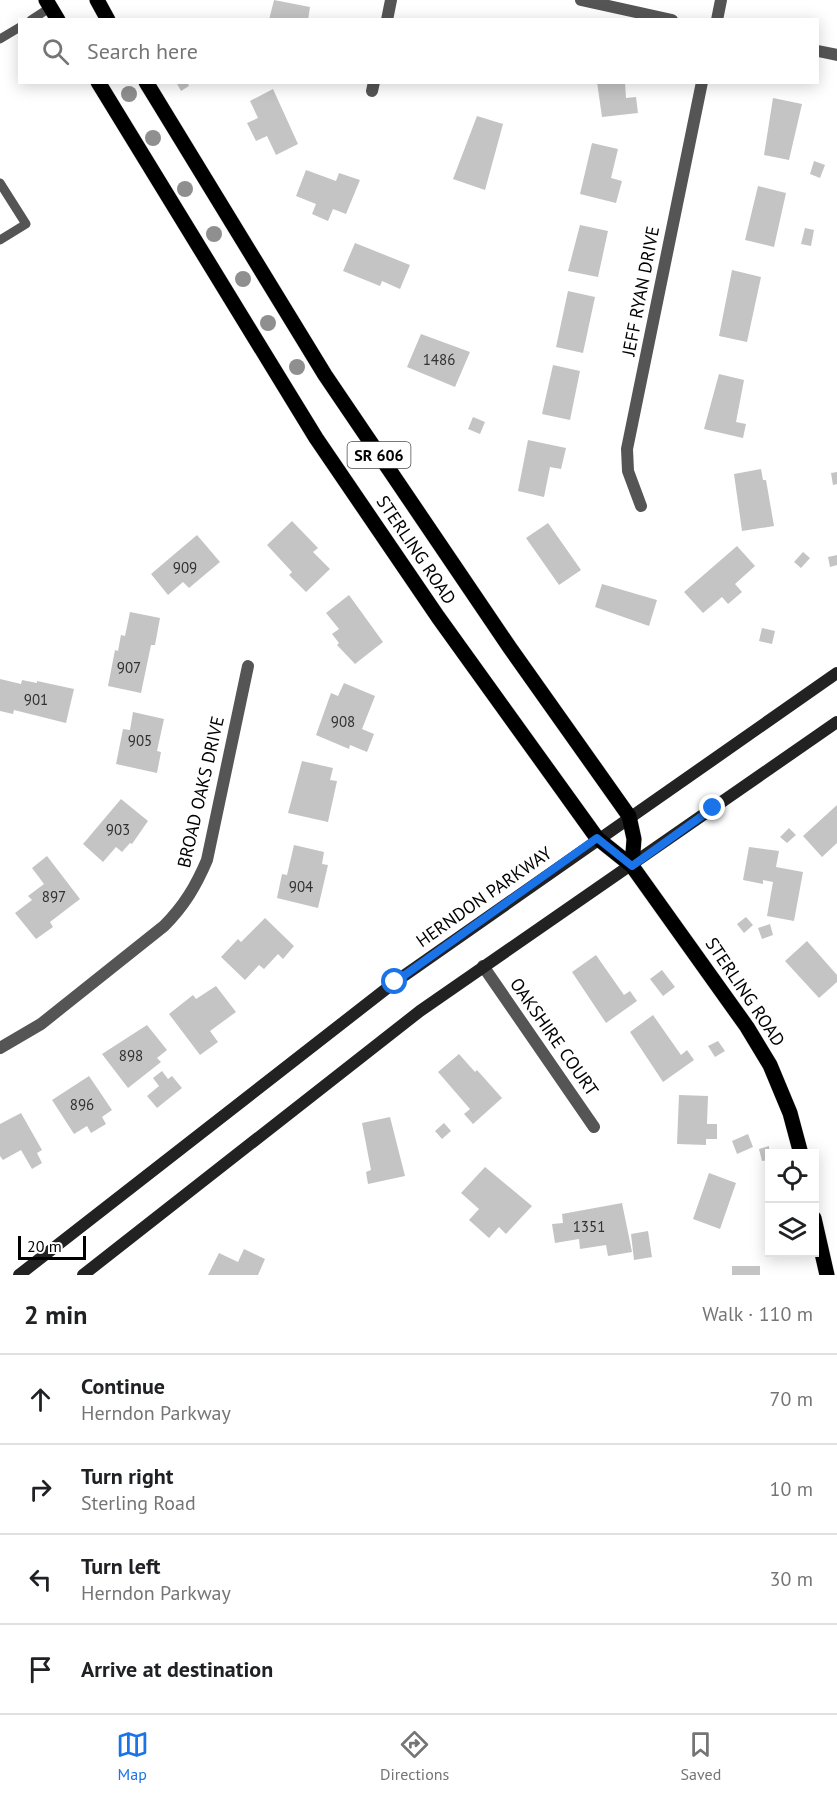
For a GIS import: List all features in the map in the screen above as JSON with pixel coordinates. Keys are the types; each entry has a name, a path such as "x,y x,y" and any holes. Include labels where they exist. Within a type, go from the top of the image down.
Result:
{"main road":[{"path":"97,0 107,18"},
{"name":"STERLING ROAD","path":"99,84 316,438 438,617 597,838 632,866 747,1027 770,1065 790,1113 800,1149"},
{"name":"STERLING ROAD","path":"147,84 325,375 510,648 629,816 634,839 632,866"},
{"name":"HERNDON PARKWAY","path":"19,1275 395,982 597,838 837,673"},
{"path":"83,1275 420,1011 837,722"},
{"path":"819,1240 827,1275"}],"street":[{"path":"387,18 391,0"},
{"path":"581,0 663,18"},
{"path":"717,18 721,0"},
{"path":"819,51 837,55"},
{"name":"JEFF RYAN DRIVE","path":"641,506 628,471 627,449 702,84"},
{"name":"BROAD OAKS DRIVE","path":"0,1048 41,1024 164,926 180,909 196,886 207,860 248,666"},
{"name":"OAKSHIRE COURT","path":"483,966 594,1127"}],"lane":[{"path":"35,18 52,9"},
{"path":"0,39 18,28"},
{"path":"0,183 26,224 0,240"}],"building":[{"path":"274,0 310,7 308,18 270,18"},
{"path":"177,84 188,84 189,86 181,91"},
{"path":"597,84 625,84 626,98 636,97 638,113 602,117"},
{"path":"273,89 298,144 276,155 267,136 256,141 247,123 258,118 250,101"},
{"path":"773,98 802,104 789,160 764,155"},
{"path":"477,116 503,124 485,190 453,179"},
{"path":"592,143 618,149 611,178 622,181 616,203 580,194"},
{"path":"814,161 825,165 820,178 810,174"},
{"path":"306,170 336,181 339,173 360,180 346,214 333,209 328,221 312,214 316,204 296,196"},
{"path":"758,186 786,193 774,247 745,240"},
{"path":"580,225 608,231 598,277 568,271"},
{"path":"805,228 814,230 811,246 801,244"},
{"path":"355,243 410,265 400,289 382,281 380,286 343,271"},
{"path":"732,270 761,277 747,342 719,336"},
{"path":"568,291 595,297 583,353 556,347"},
{"path":"421,334 470,352 455,387 407,367"},
{"path":"553,365 580,371 570,420 542,414"},
{"path":"719,374 744,380 736,422 746,424 743,438 704,429"},
{"path":"473,417 485,422 480,434 468,429"},
{"path":"528,440 566,448 561,469 550,467 544,497 518,491"},
{"path":"761,469 763,480 766,480 774,526 742,531 734,474"},
{"path":"837,472 837,484 833,485 831,473"},
{"path":"292,521 318,548 313,552 330,569 306,592 289,575 292,572 267,545"},
{"path":"548,523 581,570 559,585 526,538"},
{"path":"197,535 220,562 189,588 183,582 168,595 151,574"},
{"path":"737,546 755,566 735,584 742,592 728,604 722,597 703,613 684,592"},
{"path":"803,552 810,558 801,568 794,562"},
{"path":"837,555 837,565 830,567 828,557"},
{"path":"602,584 657,600 649,626 595,607"},
{"path":"349,595 383,642 355,664 337,645 339,643 332,634 339,629 326,613"},
{"path":"130,612 160,618 155,645 151,645 141,693 108,686 115,650 118,651 121,635 125,636"},
{"path":"762,628 775,631 772,644 759,641"},
{"path":"0,679 21,684 22,680 37,683 37,681 74,689 66,723 14,710 13,714 0,711"},
{"path":"344,683 375,696 362,729 374,734 367,752 350,745 349,749 316,735 331,693 338,696"},
{"path":"133,712 164,719 157,751 161,752 157,773 116,764 123,729 130,730"},
{"path":"302,761 333,768 330,780 337,781 328,822 288,813"},
{"path":"121,799 148,821 132,844 130,843 122,852 116,847 103,862 83,844"},
{"path":"837,805 837,843 822,857 803,836"},
{"path":"789,828 796,835 787,843 780,837"},
{"path":"294,845 324,852 322,864 328,865 318,908 277,898 282,874 287,875"},
{"path":"749,847 779,851 776,867 803,872 794,921 767,916 773,882 763,880 763,884 743,880"},
{"path":"47,856 80,899 50,922 53,927 36,939 15,913 32,900 28,896 44,884 32,868"},
{"path":"746,917 753,925 744,933 737,924"},
{"path":"265,918 294,946 283,959 278,954 264,969 259,965 245,980 221,957 238,939 241,942"},
{"path":"770,924 773,935 762,939 758,928"},
{"path":"807,941 837,975 837,982 819,998 785,961"},
{"path":"596,955 624,995 630,991 637,1001 606,1023 572,972"},
{"path":"662,970 675,987 663,996 650,979"},
{"path":"216,986 236,1012 210,1031 218,1042 200,1055 169,1014 193,995 196,999"},
{"path":"653,1015 681,1055 687,1050 694,1060 663,1082 630,1032"},
{"path":"147,1025 167,1050 157,1058 161,1062 128,1088 102,1054"},
{"path":"718,1041 725,1051 715,1057 708,1046"},
{"path":"459,1054 502,1098 473,1124 464,1114 470,1109 438,1072"},
{"path":"162,1071 168,1079 172,1076 182,1088 157,1108 147,1096 159,1086 153,1078"},
{"path":"89,1076 112,1110 102,1117 106,1124 91,1133 87,1126 74,1134 52,1100"},
{"path":"679,1095 708,1096 707,1124 717,1124 717,1139 706,1139 706,1145 677,1144"},
{"path":"21,1113 42,1150 37,1153 42,1163 32,1169 21,1150 3,1160 0,1156 0,1124"},
{"path":"390,1117 405,1176 368,1184 366,1172 371,1170 362,1123"},
{"path":"444,1123 451,1131 442,1139 435,1131"},
{"path":"748,1134 753,1147 737,1154 732,1141"},
{"path":"769,1146 769,1149 765,1149 765,1161 762,1161 759,1149"},
{"path":"485,1167 532,1206 506,1234 499,1227 489,1238 469,1220 479,1209 461,1193"},
{"path":"709,1173 736,1183 720,1229 693,1219"},
{"path":"622,1203 632,1252 608,1256 606,1245 580,1249 579,1239 555,1243 552,1224 563,1223 562,1214"},
{"path":"648,1231 652,1257 634,1260 631,1234"},
{"path":"244,1249 265,1259 258,1275 208,1275 219,1253 238,1262"},
{"path":"732,1266 760,1266 760,1275 732,1275"}],"route":[{"path":"395,982 597,838 632,866 713,808"}]}
